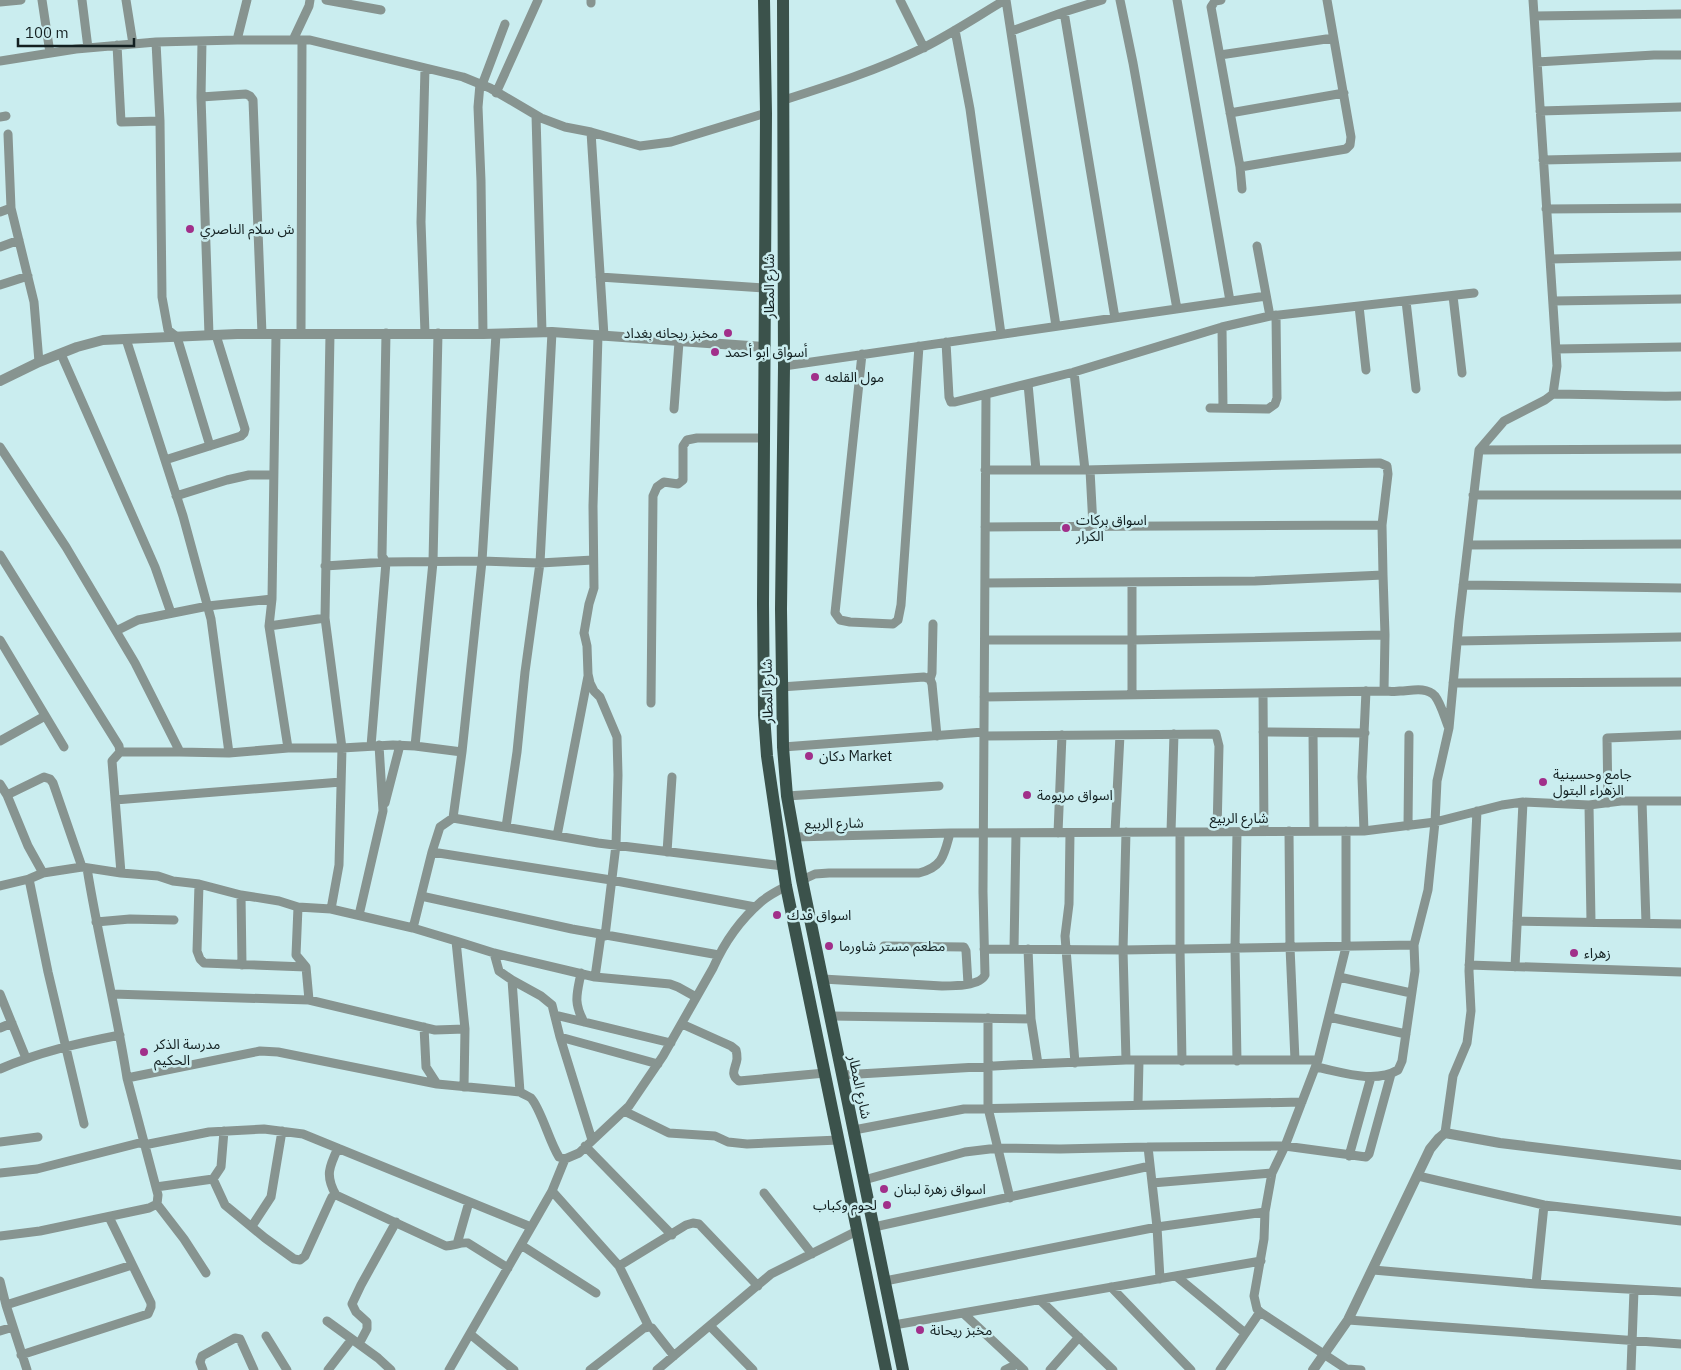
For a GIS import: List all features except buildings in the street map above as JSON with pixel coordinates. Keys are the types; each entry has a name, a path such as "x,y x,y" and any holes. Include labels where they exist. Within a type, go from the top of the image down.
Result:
{"main road":[{"name":"شارع المطار","path":"764,0 766,113 763,623 764,715 767,756 786,886 885,1368"},
{"name":"شارع المطار","path":"783,0 784,366 781,687 787,796 802,880 902,1366"},
{"path":"763,591 772,594 781,590"},
{"path":"763,623 772,619 781,623"},
{"path":"812,1010 820,1013 829,1012"},
{"path":"818,1038 826,1032 834,1034"},
{"path":"878,1333 886,1336 895,1328"},
{"path":"885,1368 888,1361 894,1358 902,1366"}],"street":[{"path":"0,2 21,0"},
{"path":"42,0 50,53"},
{"path":"82,0 88,48"},
{"path":"126,0 133,44"},
{"path":"237,40 247,0"},
{"path":"301,334 297,40 310,0"},
{"path":"326,0 381,10"},
{"path":"496,92 538,0"},
{"path":"900,0 924,48"},
{"path":"784,100 853,78 924,48 1006,0 1056,326"},
{"path":"1012,31 1102,0"},
{"path":"1120,0 1177,309"},
{"path":"1177,0 1230,301"},
{"path":"1221,0 1215,1 1211,7 1240,167 1242,189"},
{"path":"1240,167 1346,149 1350,144 1351,138 1344,93 1327,0"},
{"path":"1533,0 1557,366 1553,394"},
{"path":"1064,12 1115,318"},
{"path":"1534,16 1681,14"},
{"path":"482,334 481,181 478,107 481,85 505,24"},
{"path":"955,30 970,109 1001,334"},
{"path":"1220,55 1334,38"},
{"path":"0,61 88,48 156,42 310,40 463,77 496,92 536,115 565,127 591,132 640,146 671,142 766,113"},
{"path":"156,42 160,121 162,297 168,330 177,337 210,446"},
{"path":"165,460 241,436 245,429 212,335 202,97 202,42"},
{"path":"117,45 121,122 160,121"},
{"path":"1537,62 1681,55"},
{"path":"425,68 421,222 425,333"},
{"path":"1230,113 1344,93"},
{"path":"202,97 246,94 253,100 262,334"},
{"path":"1540,111 1681,107"},
{"path":"506,827 540,563 547,332 536,115"},
{"path":"557,836 588,674 587,646 584,633 594,588 593,506 601,335 600,277 591,132"},
{"path":"8,134 11,208 34,302 39,362"},
{"path":"1544,160 1681,158"},
{"path":"0,212 11,208"},
{"path":"1546,209 1681,208"},
{"path":"0,247 19,240"},
{"path":"1210,408 1268,409 1275,404 1277,398 1273,316 1266,296 1257,246"},
{"path":"1550,259 1681,256"},
{"path":"0,285 28,276"},
{"path":"600,277 764,288"},
{"path":"946,342 951,402 955,402 1074,372 1222,326 1273,316 1474,293"},
{"path":"784,366 1266,296"},
{"path":"1453,296 1462,372"},
{"path":"1553,301 1681,299"},
{"path":"1406,301 1416,388"},
{"path":"1359,306 1366,370"},
{"path":"1222,326 1223,408"},
{"path":"0,381 39,362 77,347 103,340 212,335 496,334 547,332 764,348"},
{"path":"383,811 375,746 386,562 382,556 386,333"},
{"path":"415,746 433,562 438,333"},
{"path":"276,334 272,599 269,626 288,748"},
{"path":"330,334 325,618 342,748 339,865 332,909"},
{"path":"453,818 462,752 482,561 496,334"},
{"path":"126,339 198,567 212,619 229,753"},
{"path":"674,409 679,342"},
{"path":"862,354 835,613 840,620 850,622 893,624 898,620 901,605 919,346"},
{"path":"1556,349 1681,347"},
{"path":"61,354 156,567 171,613"},
{"path":"1074,372 1087,470 1092,526"},
{"path":"1028,384 1036,470"},
{"path":"842,1075 1126,1060 1295,1060 1370,1077 1382,1077 1398,1070 1402,1061 1406,1034 1414,971 1414,945 1428,890 1435,822 1436,781 1449,728 1479,450 1504,421 1553,394 1615,394 1638,397 1681,396"},
{"path":"823,979 942,986 968,984 983,980 985,975 986,395"},
{"path":"651,703 653,496 657,487 664,482 678,484 683,480 683,446 687,440 697,438 763,438"},
{"path":"0,447 66,547 135,663 180,752"},
{"path":"1479,450 1681,449"},
{"path":"985,470 1087,470 1380,463 1387,466 1388,474 1382,525 1385,635 1384,691"},
{"path":"176,496 248,475 273,475"},
{"path":"1473,495 1681,495"},
{"path":"985,527 1382,525"},
{"path":"1468,544 1681,544"},
{"path":"0,555 119,746 120,752"},
{"path":"325,566 386,562 482,561 540,563 593,560"},
{"path":"985,583 1255,581 1383,575"},
{"path":"1132,582 1132,694"},
{"path":"1464,585 1681,588"},
{"path":"116,631 138,620 171,613 208,606 272,599"},
{"path":"269,626 325,618"},
{"path":"933,624 932,673 930,679 936,736"},
{"path":"985,640 1132,640 1385,635"},
{"path":"1458,640 1681,638"},
{"path":"0,640 64,747"},
{"path":"588,674 594,691 600,697 617,737 618,775 616,845 595,976"},
{"path":"781,687 924,677 930,679"},
{"path":"1453,683 1681,682"},
{"path":"984,697 1424,690 1434,696 1449,728"},
{"path":"1364,831 1362,777 1366,691"},
{"path":"1264,693 1264,832"},
{"path":"0,741 45,716"},
{"path":"1263,732 1365,733"},
{"path":"1313,732 1314,831"},
{"path":"783,747 984,734 1062,736 1216,734 1218,739 1217,832"},
{"path":"1170,832 1174,734"},
{"path":"1115,832 1120,735"},
{"path":"1408,826 1409,735"},
{"path":"1608,803 1607,738 1681,735"},
{"path":"1058,833 1062,736"},
{"path":"121,873 112,760 120,752 229,753 288,748 400,745 462,752"},
{"path":"359,915 400,745"},
{"path":"667,852 672,776"},
{"path":"7,795 44,777 50,779 53,783 84,867 112,994 127,1078 158,1195 157,1204 184,1239 206,1273"},
{"path":"115,800 341,782"},
{"path":"0,784 7,795 28,846 43,873"},
{"path":"787,796 940,786"},
{"name":"شارع الربيع","path":"794,837 950,833 1364,831 1435,822 1523,802 1589,805 1621,801 1681,801"},
{"path":"1642,801 1646,923"},
{"path":"1515,967 1523,802"},
{"path":"1589,805 1591,922"},
{"path":"1313,1370 1348,1320 1430,1149 1445,1133 1453,1076 1468,1043 1471,1011 1469,965 1477,811"},
{"path":"413,928 440,827 453,818 616,845 783,866"},
{"path":"1289,831 1290,947 1295,1060"},
{"path":"1346,831 1346,947 1317,1064 1285,1146 1272,1173 1265,1212 1264,1239 1254,1296 1260,1312 1348,1370 1361,1370"},
{"path":"1126,832 1123,950 1126,1060"},
{"path":"1180,832 1182,1061"},
{"path":"1237,832 1235,948 1237,1060"},
{"path":"802,880 815,874 919,873 930,870 940,862 950,833"},
{"path":"1014,949 1016,833"},
{"path":"1070,833 1066,949 1075,1062"},
{"path":"432,852 611,880 755,907"},
{"path":"0,886 29,879 43,873 84,867 158,876 173,881 199,884 298,907 332,909 359,915 456,940 494,953 595,976 670,984 678,986 696,997"},
{"path":"29,879 48,972 84,1124"},
{"path":"199,884 198,952 200,959 204,963 306,967"},
{"path":"127,1078 260,1051 278,1052 437,1084 520,1092 530,1098 537,1108 553,1147 559,1157 565,1158 579,1153 629,1106 671,1043 719,955 745,918 755,907 786,886"},
{"path":"241,895 242,964"},
{"path":"421,896 603,935 719,955"},
{"path":"298,907 296,956 306,967 309,1000"},
{"path":"96,922 130,919 174,920"},
{"path":"1517,921 1681,924"},
{"path":"456,940 465,1029 464,1087"},
{"path":"984,949 1123,950 1414,945"},
{"path":"884,946 964,947 966,951 968,984"},
{"path":"1028,949 1031,1019 1038,1064"},
{"path":"494,953 499,971 548,1000 552,1005 589,1143 672,1235"},
{"path":"1469,965 1681,972"},
{"path":"581,973 576,1000 577,1009 584,1022"},
{"path":"1339,977 1411,993"},
{"path":"512,980 520,1092"},
{"path":"0,994 26,1058"},
{"path":"112,994 309,1000 435,1030 465,1029"},
{"path":"829,1012 1031,1019"},
{"path":"554,1015 671,1043"},
{"path":"1329,1017 1406,1034"},
{"path":"988,1018 988,1108 1010,1198"},
{"path":"0,1028 12,1023"},
{"path":"682,1024 736,1050 737,1059 733,1072 735,1078 739,1081 825,1073"},
{"path":"424,1027 426,1067 437,1084"},
{"path":"0,1069 26,1058 66,1046 120,1034"},
{"path":"560,1037 658,1064"},
{"path":"1138,1104 1139,1060"},
{"path":"864,1180 965,1152 998,1148 1285,1146 1366,1157 1369,1154 1391,1074"},
{"path":"1349,1156 1370,1077"},
{"path":"854,1130 964,1108 1302,1102"},
{"path":"624,1111 669,1132 715,1136 728,1142 747,1144 839,1140"},
{"path":"0,1173 38,1169 143,1143 209,1132 264,1129 303,1134 531,1227"},
{"path":"156,1187 213,1179 221,1167 224,1131"},
{"path":"252,1226 270,1198 282,1131"},
{"path":"1445,1133 1500,1143 1681,1165"},
{"path":"0,1142 38,1137"},
{"path":"1148,1146 1157,1227 1160,1278"},
{"path":"338,1148 330,1165 330,1184 336,1195 446,1246 468,1242 508,1268"},
{"path":"449,1370 552,1191 565,1158"},
{"path":"874,1227 1150,1166"},
{"path":"1152,1183 1272,1173"},
{"path":"1418,1176 1544,1205 1681,1221"},
{"path":"213,1179 225,1204 294,1259 300,1260 305,1256 330,1200 336,1195"},
{"path":"552,1191 619,1266 649,1327 674,1356"},
{"path":"764,1193 812,1254"},
{"path":"457,1244 469,1202"},
{"path":"0,1236 40,1231 109,1217 149,1208 157,1204"},
{"path":"1536,1284 1544,1205"},
{"path":"885,1281 1157,1227 1265,1212"},
{"path":"21,1355 148,1314 151,1303 109,1217"},
{"path":"328,1370 367,1329 367,1322 356,1312 352,1304 361,1284 396,1222"},
{"path":"619,1266 686,1225 693,1223 699,1224 758,1286"},
{"path":"657,1370 771,1274 857,1231"},
{"path":"521,1244 596,1293"},
{"path":"895,1328 963,1313 1260,1261"},
{"path":"6,1305 132,1265"},
{"path":"1373,1270 1536,1284 1681,1292"},
{"path":"1176,1276 1245,1333"},
{"path":"0,1281 27,1370"},
{"path":"1111,1287 1191,1370"},
{"path":"1631,1370 1634,1290"},
{"path":"1040,1300 1112,1370"},
{"path":"1220,1370 1260,1312"},
{"path":"963,1313 1020,1367"},
{"path":"1348,1320 1681,1344"},
{"path":"327,1321 378,1358 391,1370"},
{"path":"710,1326 753,1370"},
{"path":"0,1332 13,1327"},
{"path":"590,1370 644,1328 649,1327"},
{"path":"470,1334 514,1370"},
{"path":"266,1336 287,1370"},
{"path":"1050,1370 1079,1337"},
{"path":"203,1370 200,1362 202,1356 235,1338 240,1339 254,1370"},
{"path":"1005,1370 1020,1367"}],"place":[{"name":"ش سلام الناصري","path":"190,229"},
{"name":"مخبز ريحانه بغداد","path":"728,333"},
{"name":"أسواق ابو أحمد","path":"715,352"},
{"name":"مول القلعه","path":"815,377"},
{"name":"اسواق بركات الكرار","path":"1066,528"},
{"name":"دكان Market","path":"809,756"},
{"name":"جامع وحسينية الزهراء البتول","path":"1543,782"},
{"name":"اسواق مريومة","path":"1027,795"},
{"name":"اسواق فدك","path":"777,915"},
{"name":"مطعم مستر شاورما","path":"829,946"},
{"name":"زهراء","path":"1574,953"},
{"name":"مدرسة الذكر الحكيم","path":"144,1052"},
{"name":"اسواق زهرة لبنان","path":"884,1189"},
{"name":"لحوم وكباب","path":"887,1205"},
{"name":"مخبز ريحانة","path":"920,1330"}]}
